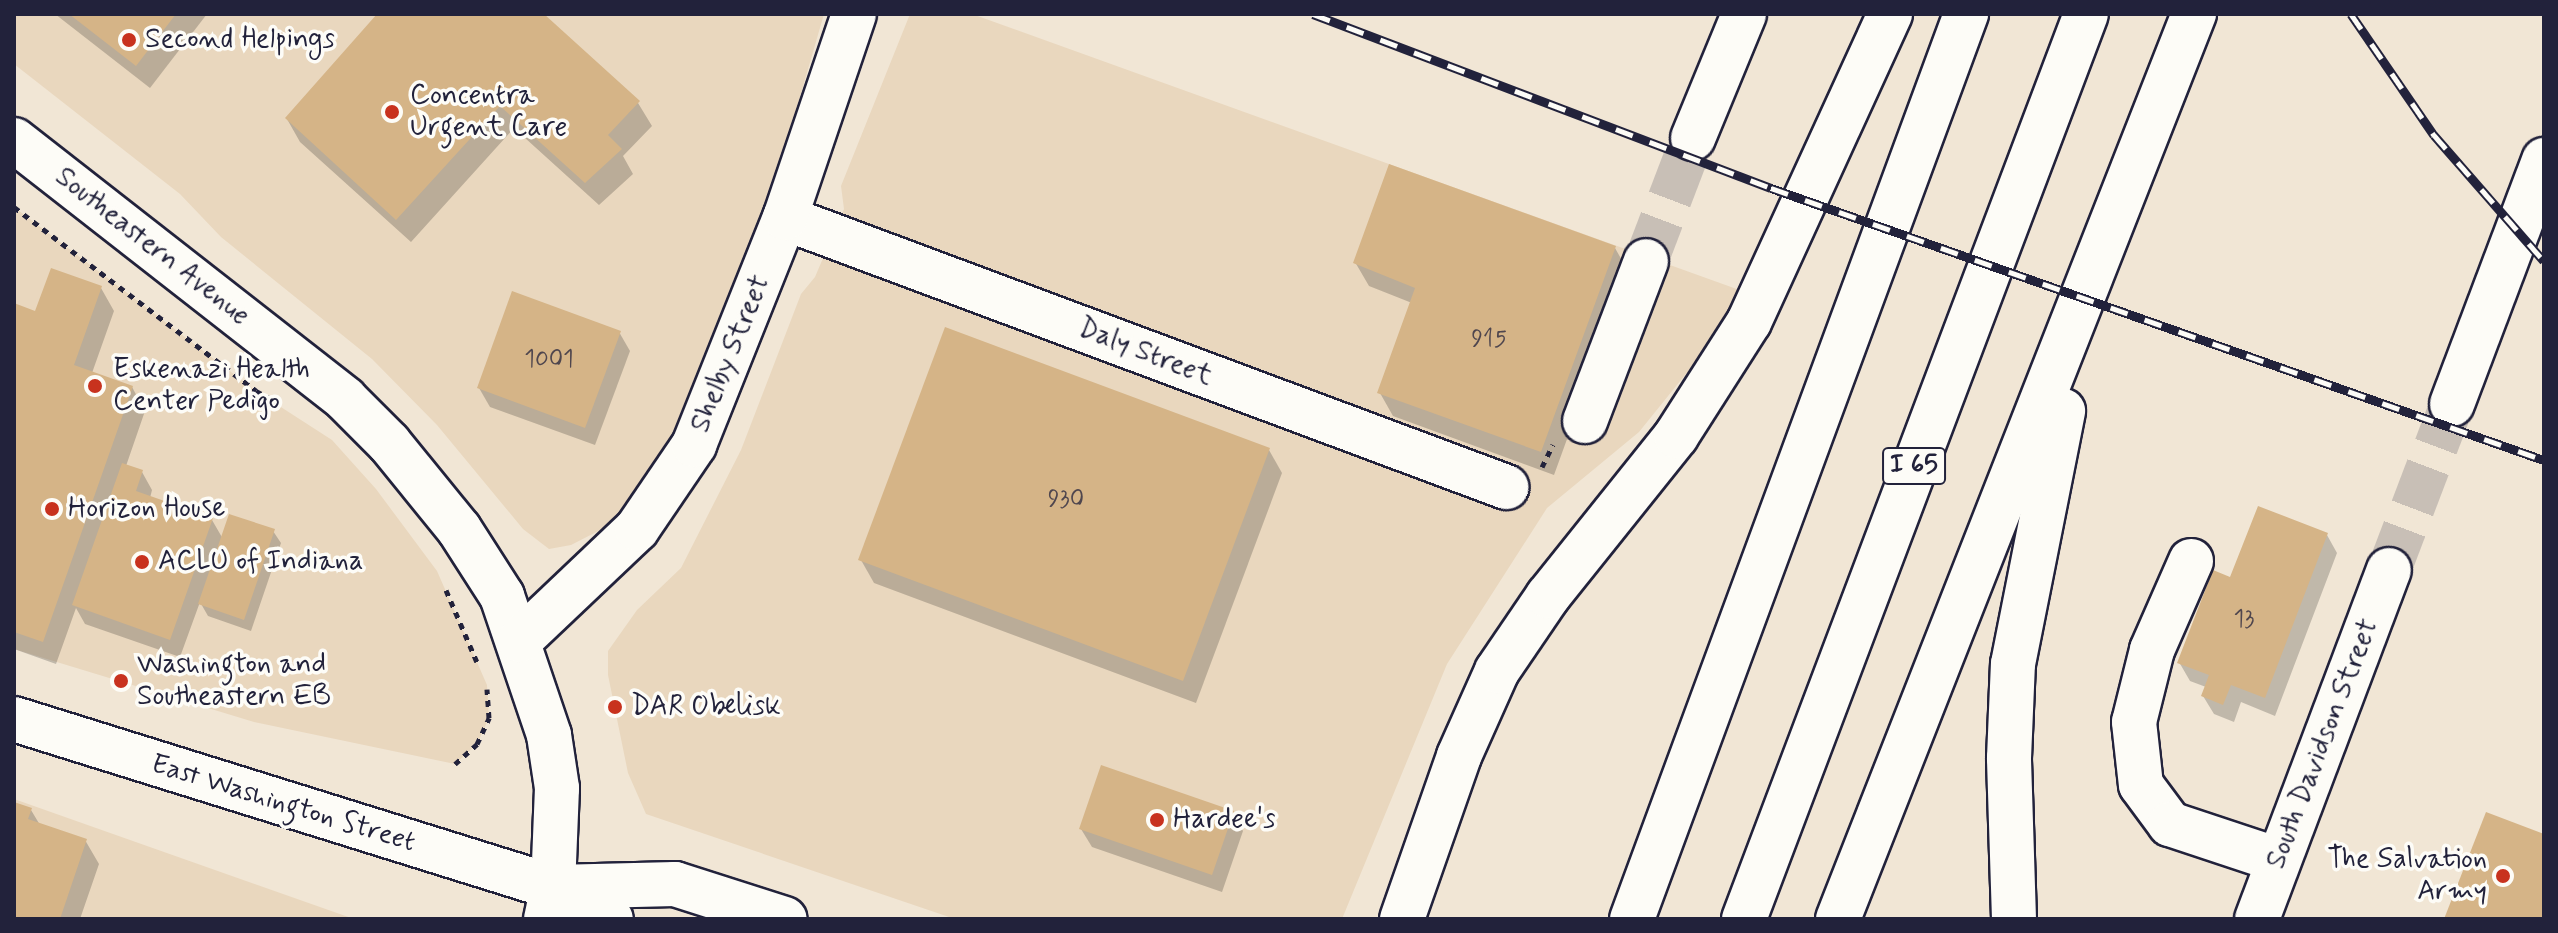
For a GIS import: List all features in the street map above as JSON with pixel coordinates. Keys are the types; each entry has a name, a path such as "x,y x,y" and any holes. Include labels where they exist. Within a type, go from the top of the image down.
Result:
{"main road":[{"name":"Shelby Street","path":"520,640 612,557 676,477 715,399 785,218 854,14"},
{"path":"1693,138 1744,14"},
{"path":"1402,919 1459,756 1497,671 1548,596 1676,436 1749,322 1890,14"},
{"path":"1632,919 1966,14"},
{"name":"I 65","path":"1744,919 2086,14"},
{"path":"1838,919 2194,14"},
{"path":"2014,919 2009,728 2024,588 2068,394 2159,108"},
{"name":"Southeastern Avenue","path":"14,140 366,418 459,529 502,596 520,640 549,735 557,785 550,903"},
{"path":"2452,404 2542,170"},
{"name":"Daly Street","path":"785,218 1506,487"},
{"path":"1585,421 1646,261"},
{"path":"2191,561 2152,650 2134,722 2141,785 2170,824 2278,860"},
{"name":"South Davidson Street","path":"2257,919 2389,570"},
{"name":"East Washington Street","path":"14,719 550,903 611,919"},
{"name":"East Washington Street","path":"550,903 675,884 785,919"}],"path":[{"path":"14,207 256,391 289,408"},
{"path":"1506,487 1514,465 1534,471 1543,466 1566,413 1585,421"},
{"path":"443,585 481,671"},
{"path":"455,764 477,744 489,718 487,685"}],"shaded area":[{"path":"14,14 824,14 777,176 716,346 654,476 610,525 571,545 549,549 523,529 437,425 372,359 221,237 180,194 14,64"},
{"path":"910,14 972,14 1745,292 1739,308 1639,432 1547,508 1447,664 1342,919 955,919 646,814 628,773 608,675 608,651 637,610 681,568 741,450 801,294 815,277 844,209 841,186"},
{"path":"14,207 256,391 332,440 376,489 437,571 487,685 489,718 477,744 455,764 254,722 14,649"},
{"path":"14,799 354,919 14,919"}],"building":[{"name":"Second Helpings","path":"69,14 176,14 136,66"},
{"name":"Concentra Urgent Care","path":"377,14 544,14 640,101 608,135 622,149 585,183 500,106 396,220 285,118"},
{"path":"1389,164 1616,246 1541,452 1377,393 1415,288 1353,263"},
{"name":"Horizon House","path":"51,268 102,286 74,365 133,386 43,642 14,632 14,303 35,311"},
{"path":"512,291 621,331 585,428 477,388"},
{"path":"945,327 1270,448 1183,681 858,560"},
{"name":"ACLU of Indiana","path":"122,463 143,470 136,491 213,518 170,640 72,605"},
{"path":"2258,506 2328,533 2265,698 2231,685 2223,705 2201,696 2209,675 2177,663 2213,570 2230,577"},
{"path":"229,514 275,529 244,620 198,604"},
{"name":"Hardee's","path":"1101,765 1234,811 1212,875 1079,829"},
{"path":"14,802 32,808 28,819 87,839 60,919 14,919"},
{"name":"The Salvation Army","path":"2486,812 2544,834 2544,919 2444,919"}],"tunnel":[{"path":"1646,261 1693,138"},
{"path":"2389,570 2452,404"}],"railway":[{"path":"1313,14 1771,188 2544,460"},
{"path":"2351,14 2434,135 2544,261"}],"place":[{"name":"Second Helpings","path":"129,40"},
{"name":"Concentra Urgent Care","path":"392,112"},
{"name":"Eskenazi Health Center Pedigo","path":"95,386"},
{"name":"Horizon House","path":"52,509"},
{"name":"ACLU of Indiana","path":"142,562"},
{"name":"Washington and Southeastern EB","path":"121,681"},
{"name":"DAR Obelisk","path":"615,707"},
{"name":"Hardee's","path":"1157,820"},
{"name":"The Salvation Army","path":"2503,876"}]}
